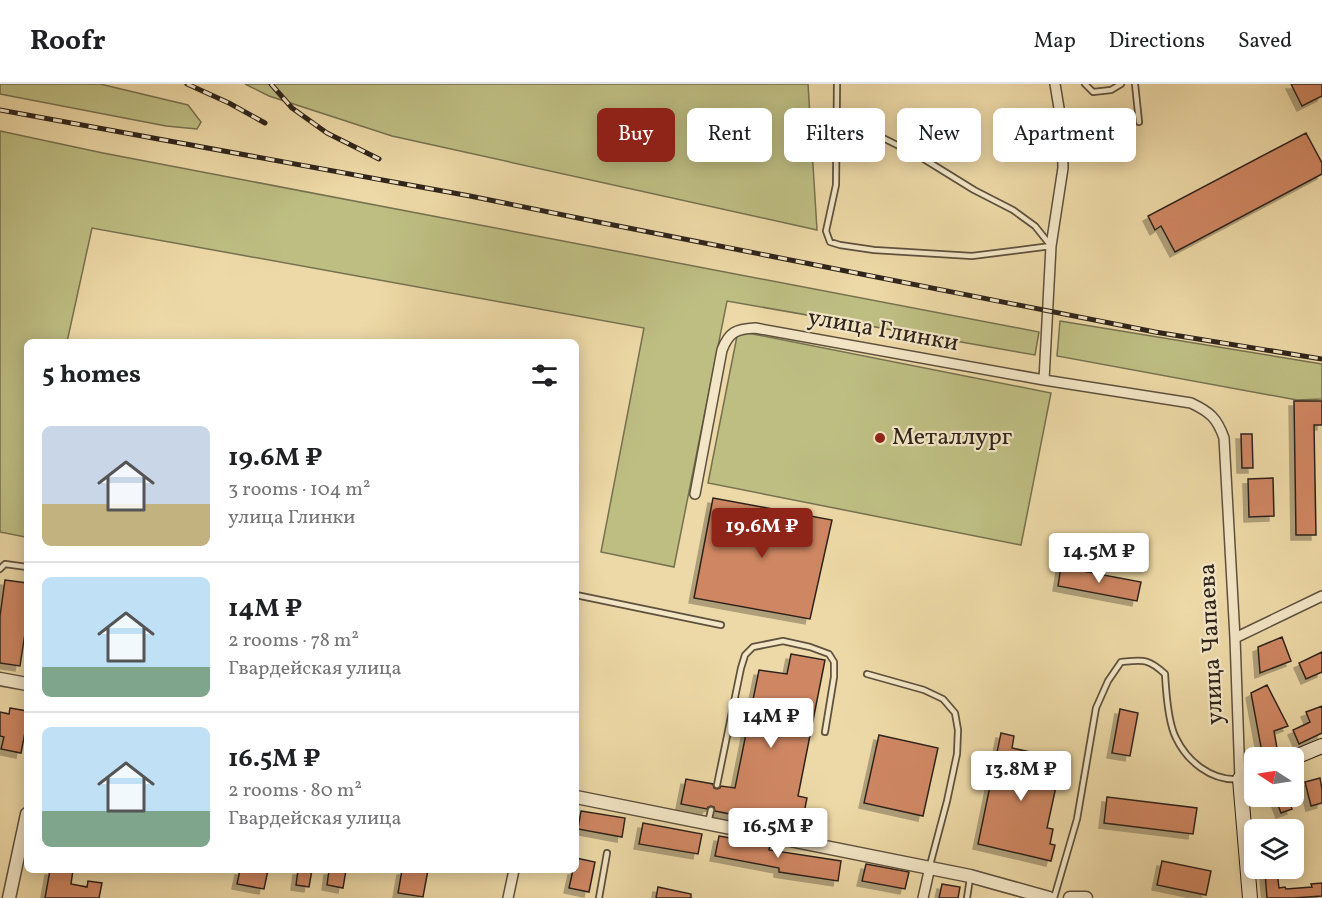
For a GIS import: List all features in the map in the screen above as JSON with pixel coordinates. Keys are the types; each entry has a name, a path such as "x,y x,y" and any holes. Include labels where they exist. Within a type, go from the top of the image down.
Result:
{"main road":[{"path":"1304,753 1322,746"},
{"path":"1240,779 1244,777"},
{"name":"улица Чапаева","path":"1240,779 1250,898"}],"street":[{"path":"1044,380 1051,246 1063,168 1062,126 1055,84"},
{"name":"улица Глинки","path":"695,494 722,350 727,340 741,328 754,328 1044,380 1191,403"},
{"name":"улица Чапаева","path":"1191,403 1206,410 1215,419 1224,438 1240,779"},
{"path":"1235,638 1322,596"},
{"path":"0,679 24,683"},
{"path":"579,798 930,867 1052,898"},
{"path":"9,898 24,828"},
{"path":"923,898 930,867"},
{"path":"508,898 512,873"},
{"path":"1070,898 1086,898"}],"lane":[{"path":"837,84 836,185 826,231 830,242 840,246 874,250 972,256 1051,246"},
{"path":"1085,84 1093,92 1111,90 1121,84"},
{"path":"1135,84 1139,122"},
{"path":"885,139 1013,210 1035,225 1051,246"},
{"path":"0,569 5,564 24,567"},
{"path":"579,596 721,625"},
{"path":"717,785 741,668 745,655 753,647 783,641 829,654 834,662 834,677 825,732"},
{"path":"1052,898 1077,819 1096,708 1107,681 1121,662 1142,660 1155,665 1165,674 1167,702 1175,737 1188,757 1206,772 1228,780 1240,779"},
{"path":"867,674 924,690 943,699 956,713 957,754 930,867"},
{"path":"708,823 711,810"},
{"path":"599,898 607,853"},
{"path":"967,898 970,876"}],"green space":[{"path":"0,84 100,84 188,105 201,122 197,129 166,126 0,94"},
{"path":"245,84 808,84 809,108 784,108 784,162 813,162 817,230 392,136 269,96"},
{"path":"0,131 103,153 1039,332 1035,355 727,301 674,567 601,552 644,328 92,228 68,339 24,339 24,537 0,532"},
{"path":"1060,321 1322,364 1322,399 1297,400 1057,356"},
{"name":"Металлург","path":"738,331 1051,393 1021,545 708,483"}],"building":[{"path":"1291,84 1322,84 1322,96 1302,106"},
{"path":"1306,133 1322,163 1322,174 1175,252 1161,226 1155,230 1148,216"},
{"path":"1294,401 1322,401 1322,425 1314,425 1316,535 1296,535"},
{"path":"1241,434 1252,434 1253,468 1242,468"},
{"path":"1273,478 1274,516 1249,517 1248,479"},
{"path":"713,498 832,520 810,619 694,598"},
{"path":"1061,567 1141,582 1137,601 1058,586"},
{"path":"5,580 24,583 24,640 20,666 0,663 0,616"},
{"path":"1282,637 1291,661 1260,673 1258,647"},
{"path":"1322,652 1322,672 1306,679 1299,663"},
{"path":"791,654 825,660 798,796 807,798 801,828 715,811 711,806 707,809 681,804 686,779 713,784 717,789 721,786 735,788 759,670 787,674"},
{"path":"1267,685 1288,726 1274,731 1277,747 1261,747 1251,693"},
{"path":"1322,706 1322,733 1299,744 1293,730 1310,722 1306,712"},
{"path":"10,708 24,710 24,738 21,753 1,749 4,737 0,736 0,712 9,714"},
{"path":"1120,709 1138,713 1130,756 1112,753"},
{"path":"1001,733 1014,736 1012,748 1062,759 1047,828 1053,829 1050,844 1055,845 1051,861 978,844"},
{"path":"879,735 938,748 923,816 864,803"},
{"path":"1320,778 1322,803 1311,806 1305,782"},
{"path":"1107,797 1197,808 1193,834 1104,823"},
{"path":"1279,807 1291,807 1292,809 1281,813"},
{"path":"581,811 625,818 622,837 579,829"},
{"path":"643,823 702,834 698,854 639,844"},
{"path":"719,836 770,845 769,850 841,861 838,881 779,872 779,868 715,856"},
{"path":"579,859 595,862 589,892 569,888 572,873 579,873"},
{"path":"1162,861 1211,871 1206,895 1157,885"},
{"path":"866,864 909,872 905,889 862,881"},
{"path":"49,873 73,873 71,884 87,887 88,881 102,883 99,898 45,898"},
{"path":"239,873 267,873 264,889 237,884"},
{"path":"298,873 311,873 309,887 296,885"},
{"path":"329,873 346,873 343,888 327,885"},
{"path":"401,873 427,873 423,897 398,893"},
{"path":"1265,879 1278,879 1279,888 1285,887 1286,889 1312,887 1311,884 1322,883 1322,896 1267,898"},
{"path":"942,884 960,887 958,898 939,898"},
{"path":"658,887 691,894 691,898 656,898"}],"railway":[{"path":"187,84 265,123"},
{"path":"271,84 292,108 327,133 379,159"},
{"path":"0,110 470,196 1155,332 1322,359"}],"place":[{"name":"Металлург","path":"880,438"}]}
